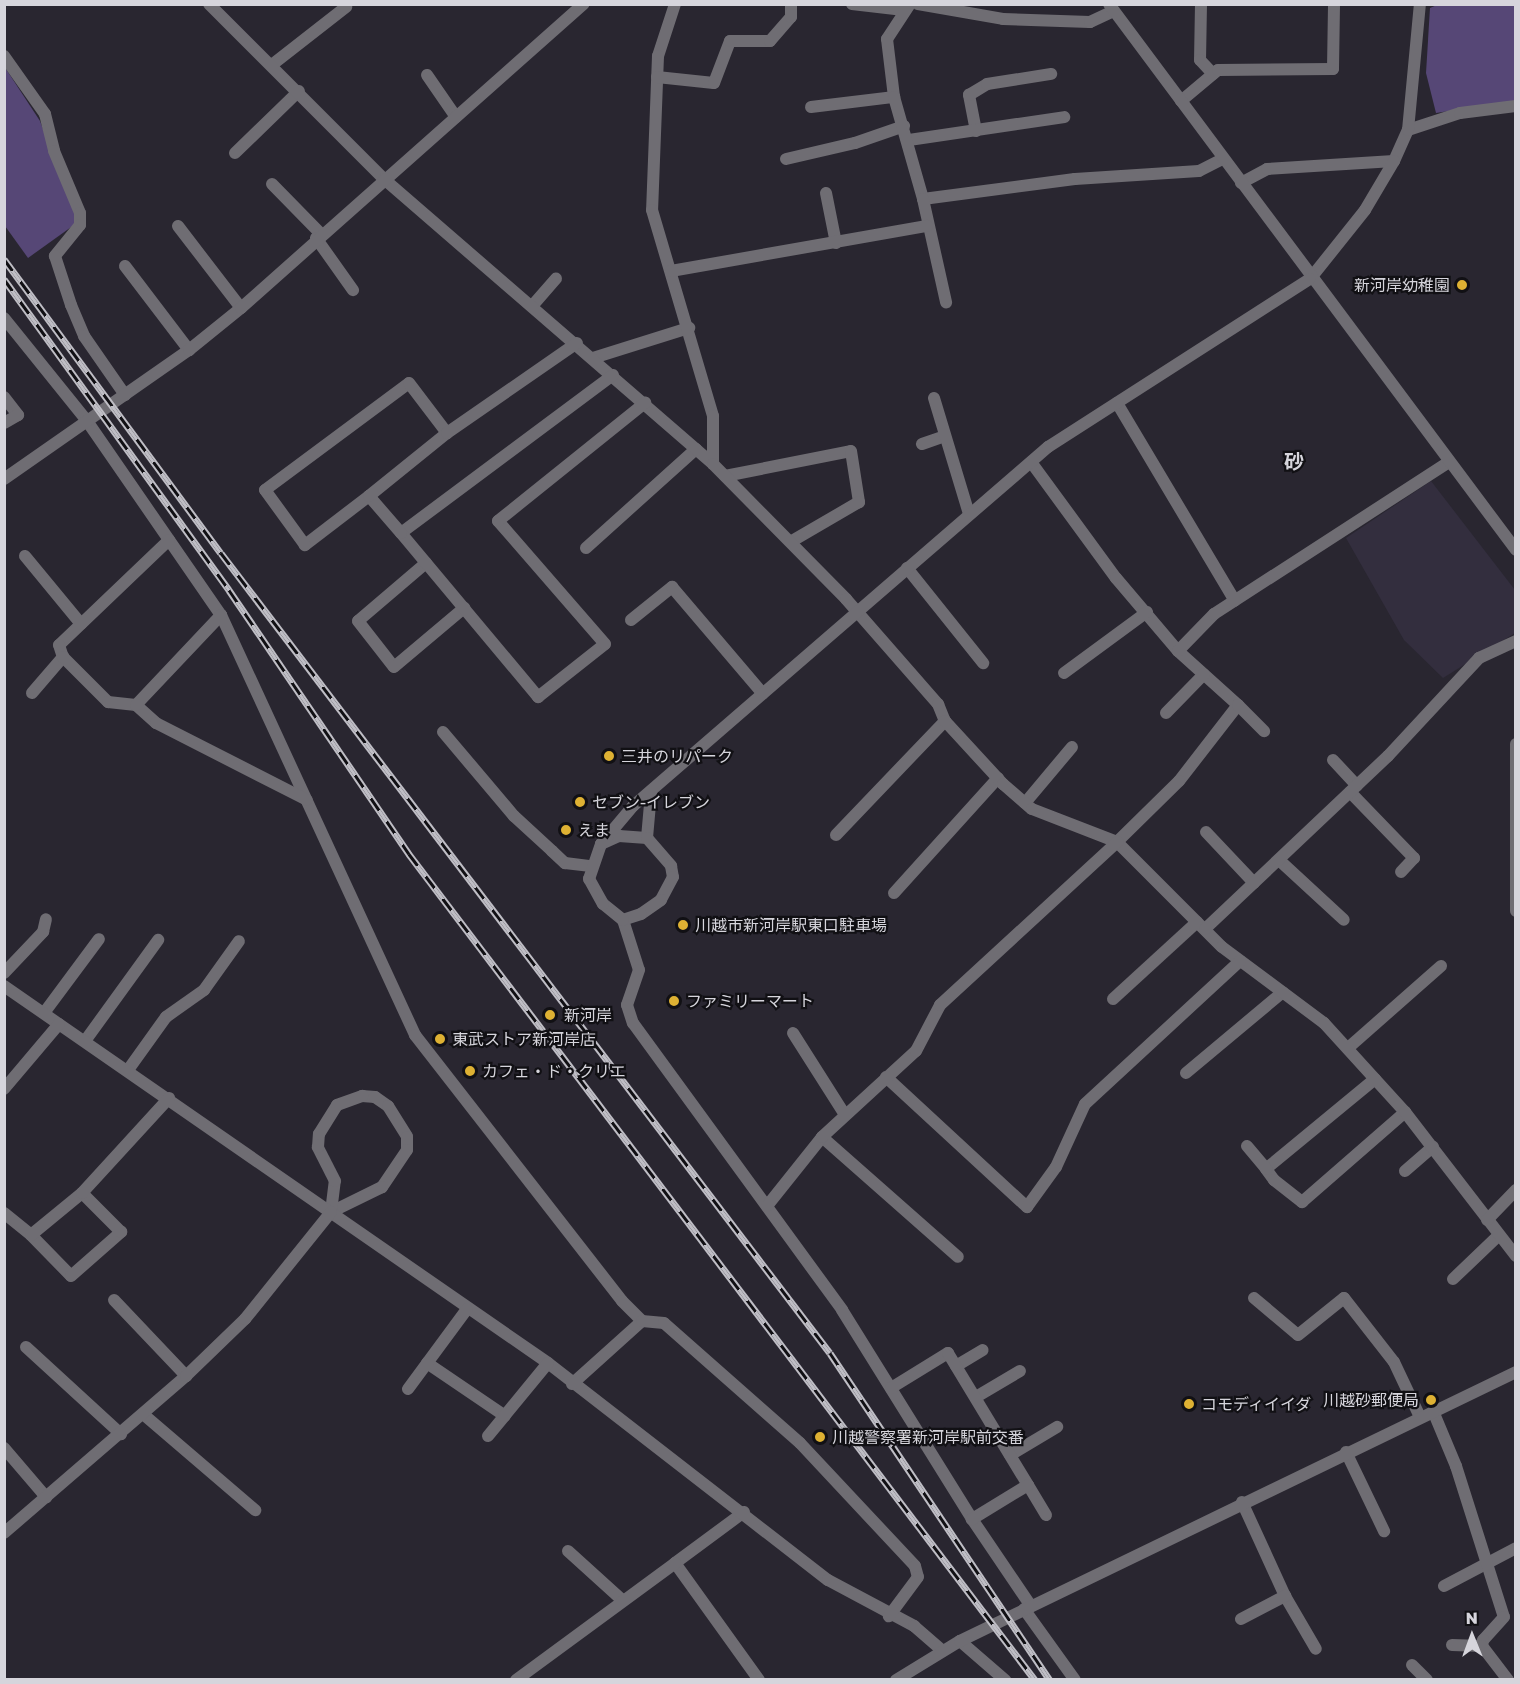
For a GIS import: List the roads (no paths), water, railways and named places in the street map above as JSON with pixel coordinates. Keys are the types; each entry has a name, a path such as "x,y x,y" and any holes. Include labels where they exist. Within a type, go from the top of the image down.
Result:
{"street":[{"path":"209,4 273,64 384,179 645,403 792,541 939,704 945,721 998,778 1025,803 1117,842 1240,961 1324,1023 1406,1112 1515,1256"},
{"path":"4,478 189,350 241,308 318,236 583,4"},
{"path":"675,4 658,56 652,210 689,328 713,416 713,465"},
{"path":"657,77 714,83 730,41 770,41 791,17 791,4"},
{"path":"852,4 907,7 887,39 894,97 909,140 946,302"},
{"path":"918,4 1003,19 1090,22 1111,8 1310,279 1515,549"},
{"path":"1201,4 1200,60 1213,74"},
{"path":"1181,101 1218,70 1334,69 1334,4"},
{"path":"1075,1680 842,1310 629,1016 627,1005 639,970 623,920 603,904 589,879 591,866 601,844 633,807 856,611 1031,462 1117,403 1310,279 1365,210 1394,161 1408,130 1420,4"},
{"path":"273,64 346,7"},
{"path":"4,56 45,114 54,151 80,213 80,225 55,256 71,305 89,344 125,395"},
{"path":"976,131 969,95 987,84 1052,74"},
{"path":"427,75 456,117"},
{"path":"234,153 299,91"},
{"path":"811,108 894,97"},
{"path":"1408,130 1460,112 1515,106"},
{"path":"909,140 1064,117"},
{"path":"786,159 855,143 904,126"},
{"path":"923,199 1075,178 1199,171 1223,159"},
{"path":"1241,183 1267,169 1394,161"},
{"path":"272,184 318,236 353,290"},
{"path":"826,193 836,243"},
{"path":"178,226 241,308"},
{"path":"671,271 927,226"},
{"path":"125,266 189,350"},
{"path":"533,305 556,279"},
{"path":"4,318 87,421 221,615 415,1035 622,1301 642,1321 664,1323 800,1443 915,1566 918,1578 889,1616"},
{"path":"593,358 689,328"},
{"path":"447,433 409,383 265,490 305,545 447,433 577,343"},
{"path":"401,533 613,375"},
{"path":"4,398 18,415 4,423"},
{"path":"934,398 969,514"},
{"path":"369,496 538,697 605,644 498,521 645,403"},
{"path":"1117,403 1235,600"},
{"path":"922,444 945,436"},
{"path":"586,548 696,449"},
{"path":"725,476 851,451 859,502 792,541"},
{"path":"1031,462 1116,578 1178,651 1239,705 1264,731"},
{"path":"1178,651 1214,614 1449,462"},
{"path":"169,540 59,645 63,657 108,702 136,705 156,723 307,800"},
{"path":"25,556 81,624"},
{"path":"426,563 358,621 394,667 464,609"},
{"path":"907,568 983,663"},
{"path":"632,620 672,587 763,694"},
{"path":"1064,673 1147,612"},
{"path":"136,705 221,615"},
{"path":"1113,999 1254,883 1353,789 1479,658 1515,641"},
{"path":"32,693 63,657"},
{"path":"1166,713 1204,674"},
{"path":"767,1206 822,1137 916,1051 940,1005 1117,842 1179,781 1239,705"},
{"path":"836,835 945,721"},
{"path":"443,732 514,816 565,863 591,866"},
{"path":"1515,744 1515,911"},
{"path":"1025,803 1072,747"},
{"path":"1333,760 1353,789 1414,858 1401,872"},
{"path":"894,893 998,778"},
{"path":"647,838 651,793"},
{"path":"1206,832 1254,883"},
{"path":"601,844 619,836 647,838 671,866 673,877 661,900 641,915 623,920"},
{"path":"1278,860 1344,920"},
{"path":"4,973 43,932 46,919"},
{"path":"44,1013 99,939"},
{"path":"85,1041 158,940"},
{"path":"128,1070 166,1017 204,990 239,941"},
{"path":"886,1077 1027,1207 1056,1167 1085,1104 1240,961"},
{"path":"1348,1048 1441,966"},
{"path":"6,991 44,1013 169,1098 467,1309 548,1363 572,1384 744,1512 828,1580 889,1616 914,1626 942,1650"},
{"path":"1186,1073 1283,992"},
{"path":"4,1089 59,1024"},
{"path":"793,1033 845,1115"},
{"path":"1266,1169 1375,1079"},
{"path":"31,1235 82,1193 169,1098"},
{"path":"4,1533 186,1376 244,1319 331,1212 382,1187 407,1150 407,1137 388,1106 375,1098 348,1099 338,1105 319,1134 318,1148 335,1181 331,1212"},
{"path":"1247,1146 1266,1169 1302,1202 1406,1112"},
{"path":"822,1137 958,1257"},
{"path":"1405,1171 1433,1147"},
{"path":"1487,1220 1515,1190"},
{"path":"4,1213 31,1235 71,1276 121,1232 82,1193"},
{"path":"1453,1279 1498,1236"},
{"path":"1254,1298 1298,1335 1344,1298 1394,1362 1420,1417"},
{"path":"114,1300 186,1376"},
{"path":"408,1389 467,1309"},
{"path":"572,1384 642,1321"},
{"path":"26,1347 121,1434"},
{"path":"956,1366 983,1350"},
{"path":"891,1388 948,1353 1046,1515"},
{"path":"428,1363 505,1416"},
{"path":"488,1436 548,1363"},
{"path":"976,1397 1020,1371"},
{"path":"896,1680 960,1641 1242,1502 1515,1372"},
{"path":"1433,1411 1456,1466 1504,1617 1483,1640 1482,1646 1508,1680"},
{"path":"143,1414 255,1510"},
{"path":"1010,1455 1057,1427"},
{"path":"4,1448 46,1497"},
{"path":"1346,1452 1384,1531"},
{"path":"972,1519 1028,1485"},
{"path":"1242,1502 1285,1596 1316,1649"},
{"path":"516,1680 744,1512"},
{"path":"1444,1586 1515,1548"},
{"path":"568,1551 622,1600"},
{"path":"675,1563 759,1680"},
{"path":"1240,1619 1285,1596"},
{"path":"960,1641 1005,1680"},
{"path":"1452,1645 1482,1646"},
{"path":"1412,1665 1427,1680"}],"railway":[{"path":"4,259 221,553 830,1353 1050,1680"},
{"path":"4,279 229,590 409,854 1035,1680"}],"place":[{"name":"新河岸幼稚園","path":"1462,285"},
{"name":"三井のリパーク","path":"609,756"},
{"name":"セブン-イレブン","path":"580,802"},
{"name":"えま","path":"566,830"},
{"name":"川越市新河岸駅東口駐車場","path":"683,925"},
{"name":"ファミリーマート","path":"674,1001"},
{"name":"新河岸","path":"550,1015"},
{"name":"東武ストア新河岸店","path":"440,1039"},
{"name":"カフェ・ド・クリエ","path":"470,1071"},
{"name":"川越砂郵便局","path":"1431,1400"},
{"name":"コモディイイダ","path":"1189,1404"},
{"name":"川越警察署新河岸駅前交番","path":"820,1437"}],"district":[{"name":"砂","path":"1294,461"}]}
